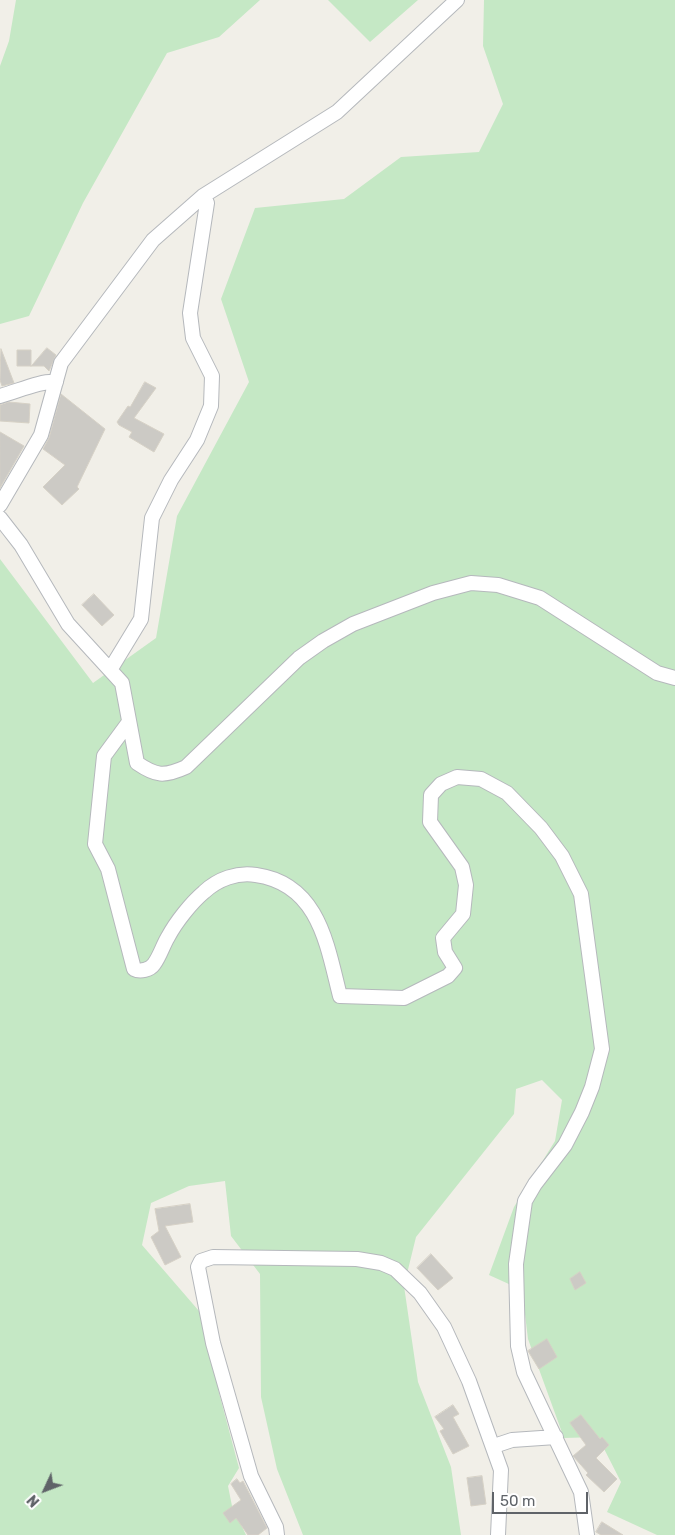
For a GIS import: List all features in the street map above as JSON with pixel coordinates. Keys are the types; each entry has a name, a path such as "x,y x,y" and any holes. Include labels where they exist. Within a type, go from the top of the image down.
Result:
{"street":[{"path":"0,505 41,435 61,364 71,348 154,240 203,196 336,112 456,0"},
{"path":"110,670 141,619 152,518 171,480 197,440 211,406 212,376 193,338 190,313 207,203 203,196"},
{"path":"0,396 46,381 56,382"},
{"path":"0,518 21,546 68,624 122,683 137,762 152,773 171,774 186,767 299,658 323,641 353,624 432,593 471,584 498,585 540,598 657,673 675,678"},
{"path":"129,722 104,756 95,844 108,869 134,969 137,971 146,970 154,965 169,935 203,893 219,882 242,873 281,882 298,894 312,908 326,940 340,996 404,998 448,976 454,968 445,952 443,938 463,914 466,886 462,867 430,822 431,795 441,784 457,777 481,779 506,793 541,828 562,856 581,894 602,1049 592,1087 582,1112 565,1144 535,1184 525,1201 516,1264 518,1346 524,1372 581,1492 587,1535"},
{"path":"277,1535 276,1527 251,1476 213,1344 198,1266 201,1261 212,1257 357,1259 381,1262 396,1269 420,1293 444,1327 469,1381 494,1446 501,1470 498,1535"},
{"path":"494,1446 512,1440 556,1437"}],"green space":[{"path":"16,0 260,0 219,37 167,53 83,203 29,316 0,324 0,66 9,41"},
{"path":"328,0 418,0 370,42"},
{"path":"484,0 675,0 675,1535 657,1535 607,1512 621,1482 598,1437 564,1438 528,1339 522,1290 489,1275 514,1207 555,1141 562,1100 542,1080 516,1089 514,1114 416,1237 404,1286 418,1382 451,1467 461,1535 303,1535 277,1469 261,1397 260,1274 231,1236 225,1181 189,1186 151,1203 142,1245 205,1318 219,1393 239,1468 228,1486 232,1506 246,1535 0,1535 0,559 93,683 156,638 177,516 249,382 221,299 255,208 344,199 401,157 479,152 503,104 483,46"}],"building":[{"path":"47,348 56,355 49,371 44,366 31,366"},
{"path":"1,349 14,383 2,386 0,380"},
{"path":"17,350 31,350 31,366 17,366"},
{"path":"145,382 156,388 134,418 164,434 154,452 129,437 132,432 117,422 128,406 130,407"},
{"path":"61,394 105,429 77,487 79,489 62,505 43,487 65,465 43,449 49,438"},
{"path":"9,402 30,404 29,423 0,421 0,405"},
{"path":"0,432 24,446 0,488"},
{"path":"94,594 114,615 102,626 82,605"},
{"path":"190,1204 193,1222 165,1226 181,1257 165,1265 151,1237 159,1231 155,1209"},
{"path":"431,1254 453,1278 438,1290 417,1268"},
{"path":"580,1272 586,1283 575,1290 570,1279"},
{"path":"547,1339 557,1357 539,1369 528,1351"},
{"path":"453,1405 459,1414 453,1417 469,1446 453,1454 440,1431 444,1429 435,1417"},
{"path":"581,1415 600,1439 602,1437 609,1445 596,1458 617,1479 604,1492 586,1475 588,1473 573,1456 586,1445 570,1423"},
{"path":"482,1476 486,1504 471,1506 467,1478"},
{"path":"237,1479 240,1483 243,1481 267,1528 258,1535 248,1535 236,1518 230,1523 223,1513 241,1500 231,1484"},
{"path":"602,1522 623,1535 601,1535 596,1532"}]}
